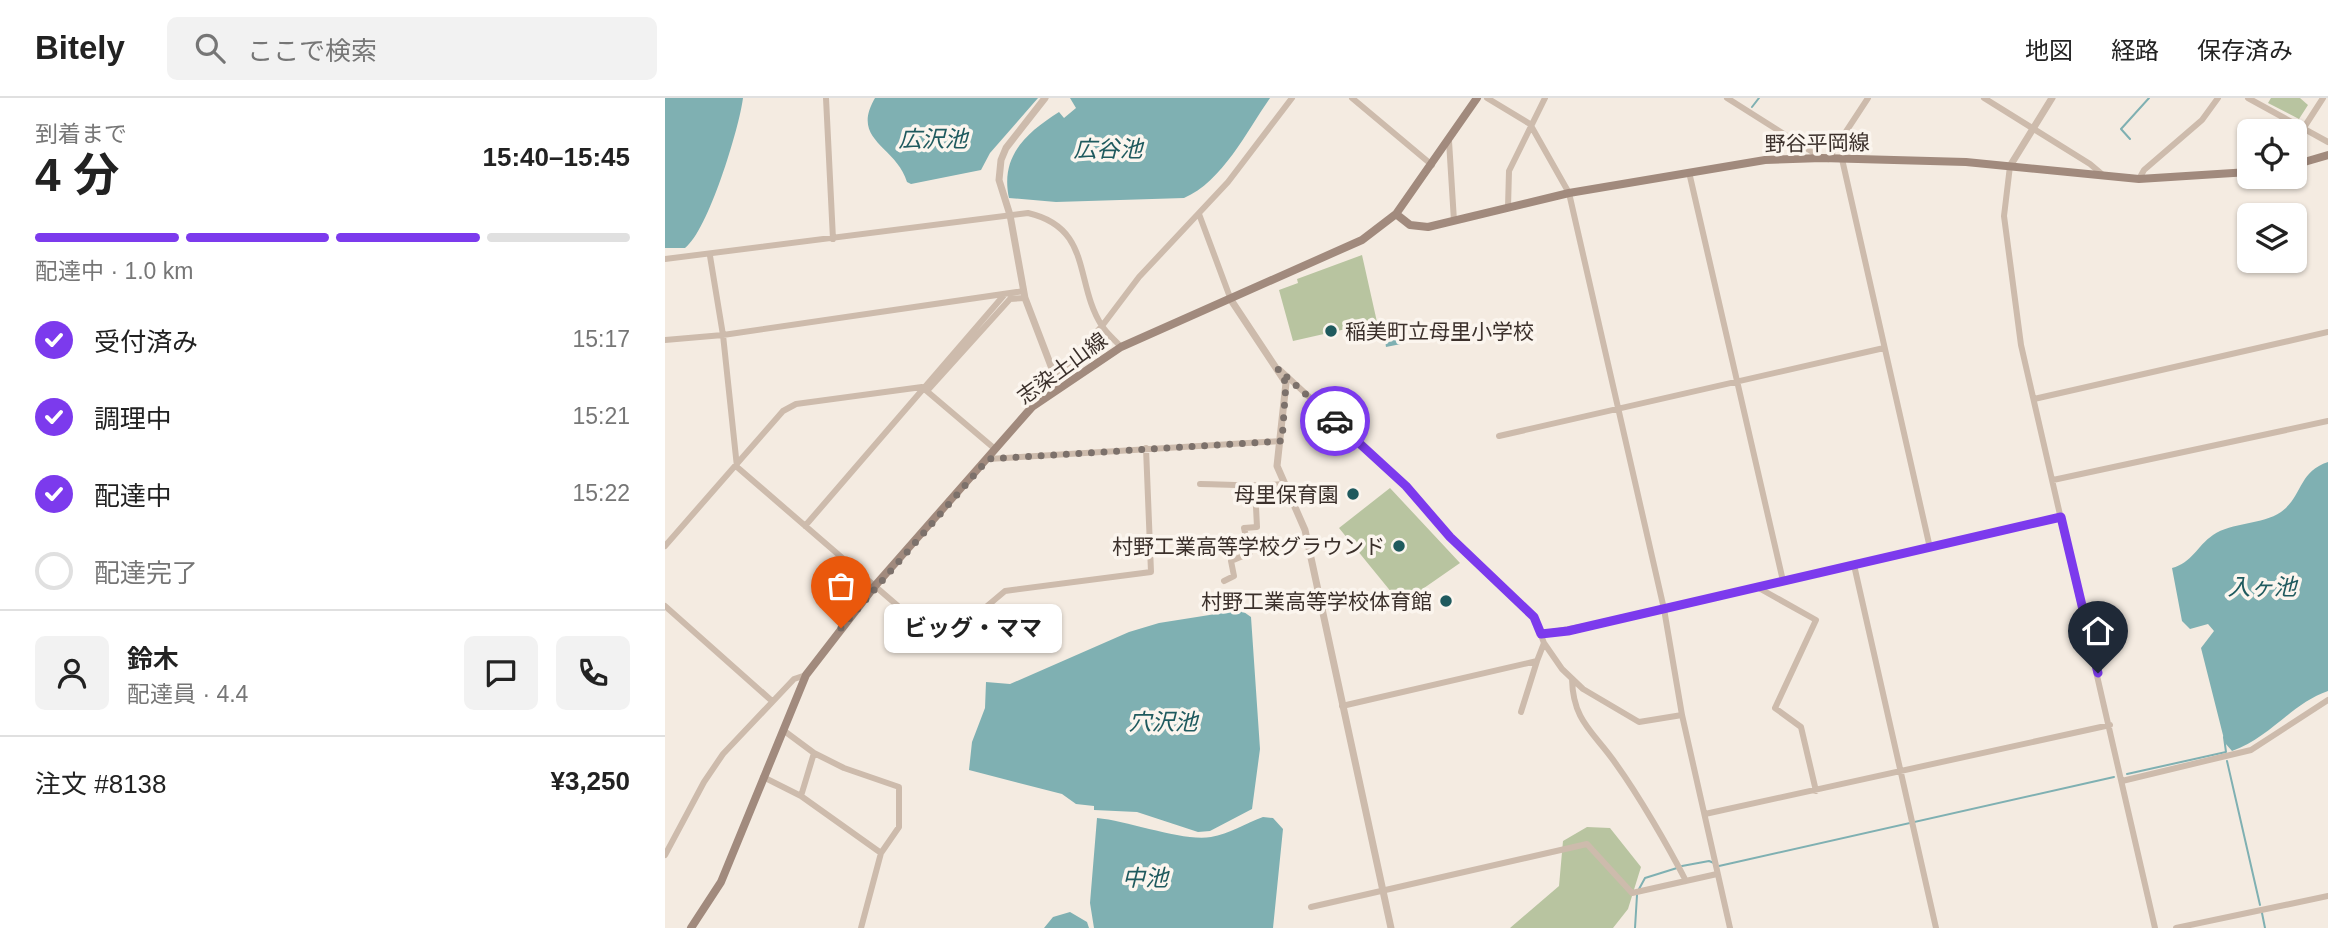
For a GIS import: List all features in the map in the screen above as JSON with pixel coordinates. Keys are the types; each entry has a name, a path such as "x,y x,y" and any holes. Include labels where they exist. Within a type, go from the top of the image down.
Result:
{"main road":[{"name":"志染土山線","path":"691,928 721,883 806,675 874,587 1032,407 1121,347 1346,249 1396,214 1477,98"},
{"path":"2307,161 2328,155"},
{"name":"野谷平岡線","path":"1396,214 1410,225 1419,227 1569,193 1755,161 1825,158 2010,166 2139,179 2237,173"}],"street":[{"path":"826,98 833,239"},
{"path":"1045,98 1001,160 1000,190 1010,215 1025,295 1059,387"},
{"path":"1055,378 1102,326 1139,277 1199,214 1292,98"},
{"path":"1352,98 1432,165"},
{"path":"1487,98 1530,124 1569,193 1664,609 1682,715 1730,928"},
{"path":"1508,207 1509,171 1545,98"},
{"path":"1727,98 1825,158 1868,98"},
{"path":"1984,98 2105,177"},
{"path":"2052,98 2010,166 2004,216 2021,345 2155,928"},
{"path":"2139,179 2144,170 2202,120 2218,98"},
{"path":"2248,98 2285,119"},
{"path":"2307,123 2323,98"},
{"path":"2307,131 2328,142"},
{"path":"1449,141 1454,221"},
{"path":"1842,159 1930,548"},
{"path":"1689,172 1783,581"},
{"path":"665,259 710,256 1028,213 1043,217 1060,228 1073,243 1102,326 1121,347"},
{"path":"1199,214 1231,300 1286,383 1282,441 1277,466 1305,530 1391,928"},
{"path":"710,256 723,335 737,467 942,644 1005,591 1151,572 1146,448"},
{"path":"665,340 723,335 1005,294 1025,295"},
{"path":"805,526 1005,294"},
{"path":"665,545 737,467 783,411 796,404 925,389 1010,299 1025,295"},
{"path":"2034,399 2328,332"},
{"path":"1499,436 1884,348"},
{"path":"1278,369 1406,486 1450,537 1534,617 1544,643 1583,690 1639,722 1682,715"},
{"path":"925,389 996,449"},
{"path":"2053,480 2328,421"},
{"path":"988,459 1282,441"},
{"path":"1200,484 1243,484 1255,487 1283,484"},
{"path":"1224,581 1234,576 1231,561 1250,553 1244,528 1257,527 1255,487"},
{"path":"1541,634 1664,609 2061,517"},
{"path":"1854,565 1936,928"},
{"path":"1758,587 1816,620 1775,708 1801,727 1815,791"},
{"path":"665,606 772,701"},
{"path":"1521,712 1544,643"},
{"path":"1342,706 1537,661"},
{"path":"665,855 704,782 723,754 794,679 806,675"},
{"path":"1572,679 1573,702 1589,733 1616,763 1686,881"},
{"path":"2122,781 2251,750 2328,700"},
{"path":"1705,814 2110,725"},
{"path":"783,730 814,752 844,768 899,787 899,827 881,853 861,928"},
{"path":"801,796 814,752"},
{"path":"763,777 801,796 881,853"},
{"path":"1311,907 1587,844 1632,893 1717,874"},
{"path":"2176,928 2328,896"}],"green space":[{"path":"2271,98 2300,98 2308,105 2299,119 2268,103"},
{"path":"1362,255 1377,322 1293,341 1279,290 1298,283 1297,279"},
{"name":"村野工業高等学校グラウンド","path":"1390,488 1460,563 1401,604 1339,528"},
{"path":"1587,827 1610,828 1641,867 1628,909 1613,928 1510,928 1559,886 1563,841"}],"water":[{"path":"665,98 743,98 721,178 703,222 685,248 665,248"},
{"name":"広沢池","path":"875,98 1038,98 990,153 981,170 911,184 907,182 894,159 871,134 869,112"},
{"name":"広谷池","path":"1070,98 1270,98 1222,168 1198,190 1184,198 1056,202 1009,198 1008,170 1018,147 1047,120 1059,112 1064,118 1076,108"},
{"path":"1397,320 1401,344 1386,347 1382,322"},
{"name":"入ヶ池","path":"2328,462 2328,691 2303,704 2258,738 2232,751 2225,743 2201,648 2214,631 2208,624 2190,629 2182,621 2172,568 2190,558 2213,535 2281,512 2311,472"},
{"name":"穴沢池","path":"1241,610 1251,617 1260,749 1252,809 1210,831 1198,832 1137,812 1094,810 1094,806 1076,804 1062,794 969,770 972,742 985,708 986,682 1010,684 1129,632 1159,623"},
{"name":"中池","path":"1263,817 1273,818 1283,829 1273,928 1094,928 1090,903 1097,818 1200,838 1224,833"},
{"name":"中池","path":"1070,912 1087,922 1089,928 1044,928 1053,917"}],"waterway":[{"path":"1752,107 1759,98"},
{"path":"2130,139 2121,129 2149,98"},
{"path":"2127,774 2226,752 2224,737"},
{"path":"2227,761 2260,905"},
{"path":"1719,866 2114,777"},
{"path":"1682,866 1709,861 1714,863"},
{"path":"1639,889 1645,878 1677,868"},
{"path":"1635,928 1637,895"},
{"path":"2262,913 2265,928"}],"way so far":[{"path":"841,628 988,459 1282,441 1286,383 1278,369 1335,421"}],"place":[{"name":"稲美町立母里小学校","path":"1331,331"},
{"name":"母里保育園","path":"1353,494"},
{"name":"村野工業高等学校グラウンド","path":"1399,546"},
{"name":"村野工業高等学校体育館","path":"1446,601"},
{"name":"ビッグ・ママ","path":"841,628"}],"route":[{"path":"1335,421 1406,486 1464,552 1534,617 1541,634 1568,631 2061,517 2098,673"}]}
